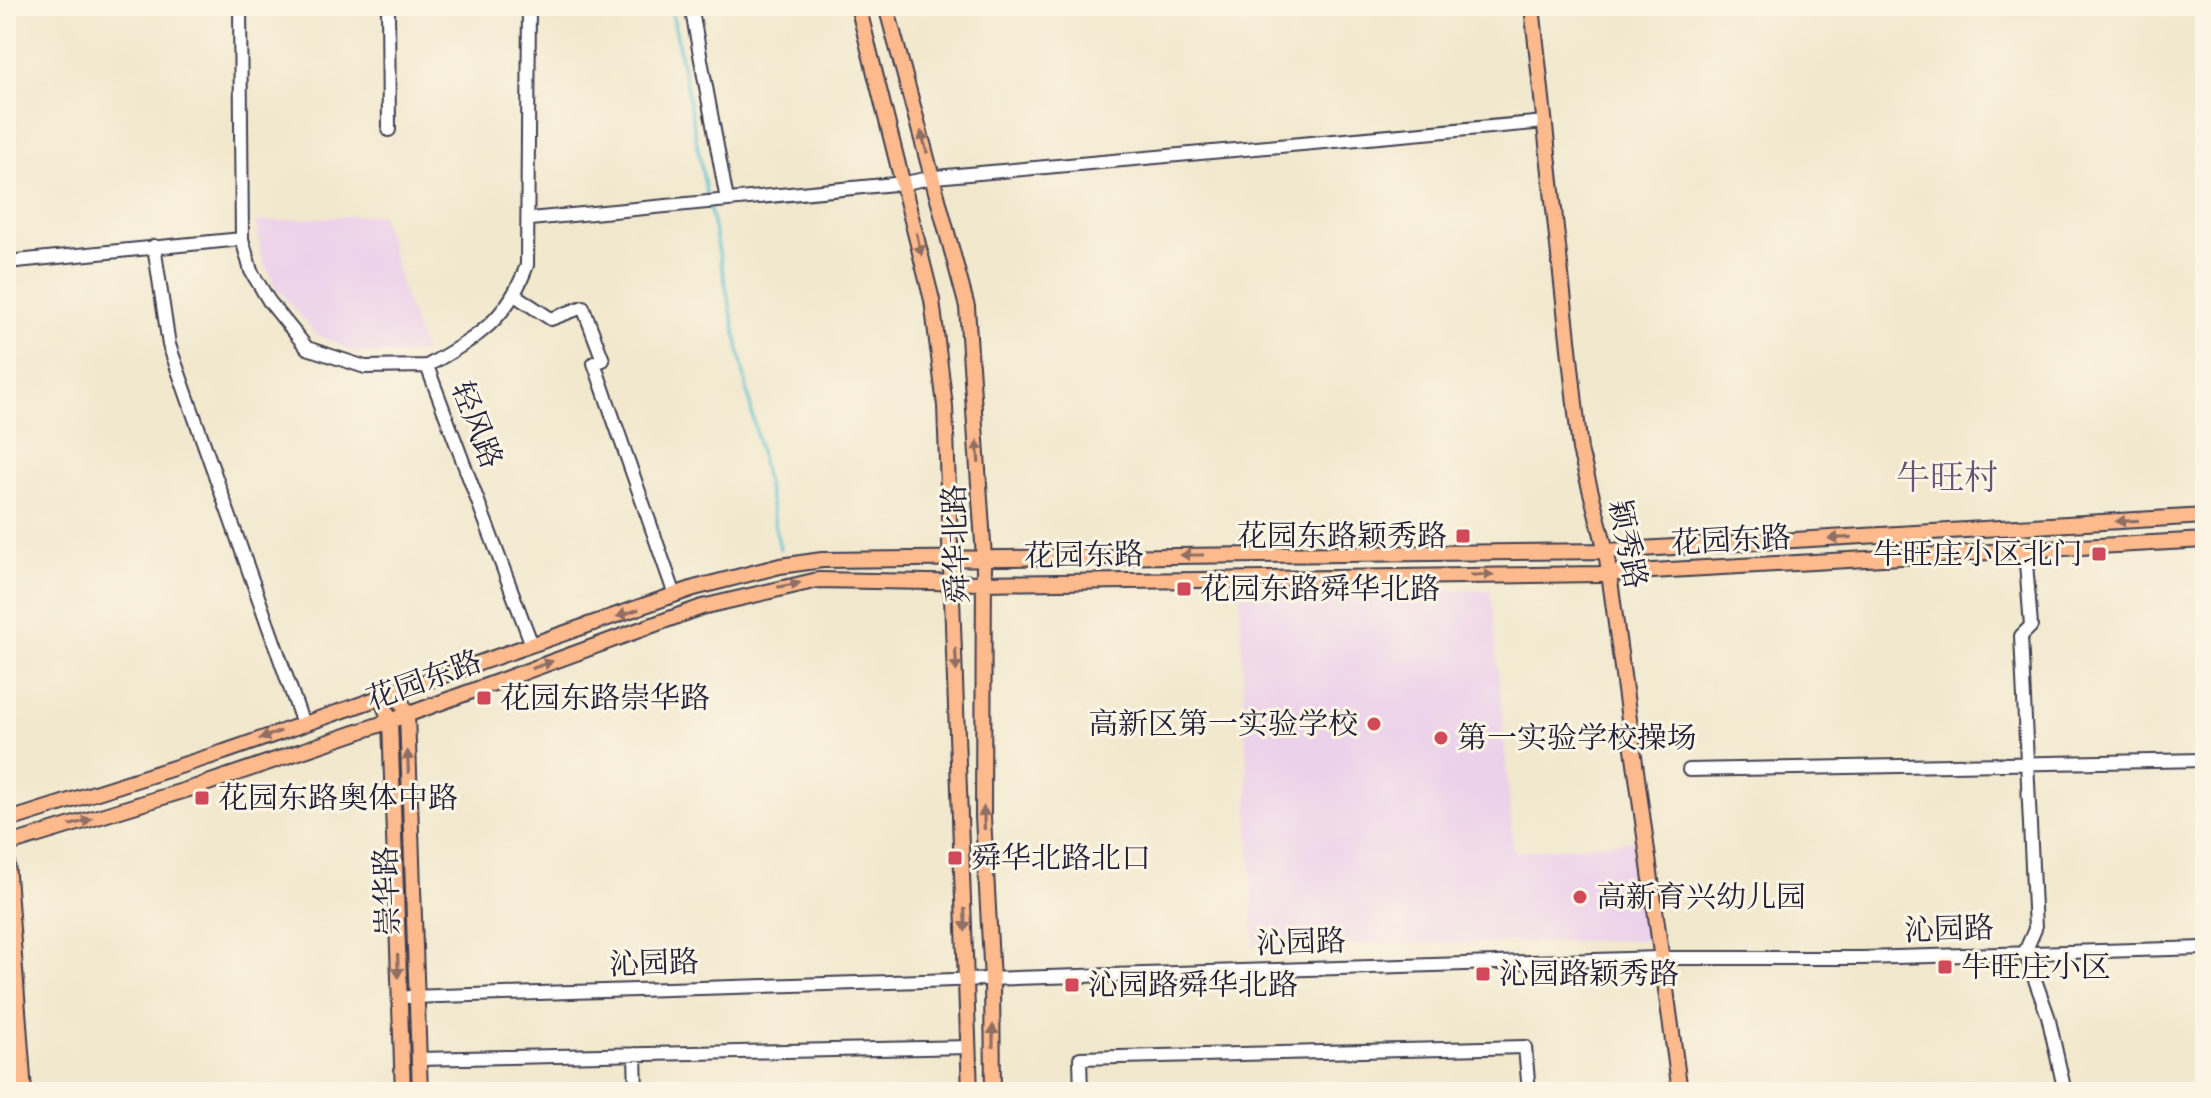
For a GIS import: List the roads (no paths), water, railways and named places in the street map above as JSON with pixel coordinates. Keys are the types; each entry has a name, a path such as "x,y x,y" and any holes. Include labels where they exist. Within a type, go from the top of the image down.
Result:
{"main road":[{"name":"舜华北路","path":"858,6 932,300 944,391 970,1092"},
{"name":"舜华北路","path":"886,6 935,177 967,307 984,558 983,817 992,980 993,1092"},
{"name":"颖秀路","path":"1532,6 1580,450 1606,551 1680,1092"},
{"name":"花园东路","path":"6,821 303,724 675,595 780,566 822,560 1606,551 2205,516"},
{"name":"花园东路","path":"6,847 390,721 702,607 782,586 863,579 984,583 1609,573 2205,540"},
{"name":"崇华路","path":"396,690 407,714 420,1092"},
{"name":"崇华路","path":"380,695 390,721 403,1092"},
{"path":"6,847 24,1092"}],"street":[{"name":"轻风路","path":"240,6 242,239 251,271 269,301 307,348 365,367 427,366 532,645"},
{"path":"388,6 389,130"},
{"path":"427,366 491,325 516,296 527,265 530,219 529,6"},
{"path":"691,6 727,200"},
{"path":"530,219 905,183 935,177 1545,122"},
{"path":"6,262 242,239"},
{"path":"154,246 169,345 303,724"},
{"path":"516,296 551,319 583,307 603,360 594,363 675,595"},
{"path":"2025,550 2031,626 2021,636 2035,929 2025,952 2048,1016 2065,1092"},
{"path":"1689,770 2205,760"},
{"name":"沁园路","path":"399,997 1661,958 1862,958 2205,948"},
{"path":"419,1059 969,1047"},
{"path":"1081,1092 1080,1058 1525,1047 1529,1092"},
{"path":"635,1054 636,1092"}],"waterway":[{"path":"671,6 707,196"},
{"path":"709,204 780,549"}],"place":[{"name":"花园东路颖秀路","path":"1463,536"},
{"name":"牛旺庄小区北门","path":"2099,554"},
{"name":"花园东路舜华北路","path":"1184,589"},
{"name":"花园东路崇华路","path":"484,698"},
{"name":"高新区第一实验学校","path":"1374,724"},
{"name":"第一实验学校操场","path":"1441,738"},
{"name":"花园东路奥体中路","path":"202,798"},
{"name":"舜华北路北口","path":"955,858"},
{"name":"高新育兴幼儿园","path":"1580,897"},
{"name":"牛旺庄小区","path":"1945,967"},
{"name":"沁园路颖秀路","path":"1483,974"},
{"name":"沁园路舜华北路","path":"1072,985"}],"district":[{"name":"牛旺村","path":"1947,477"}]}
